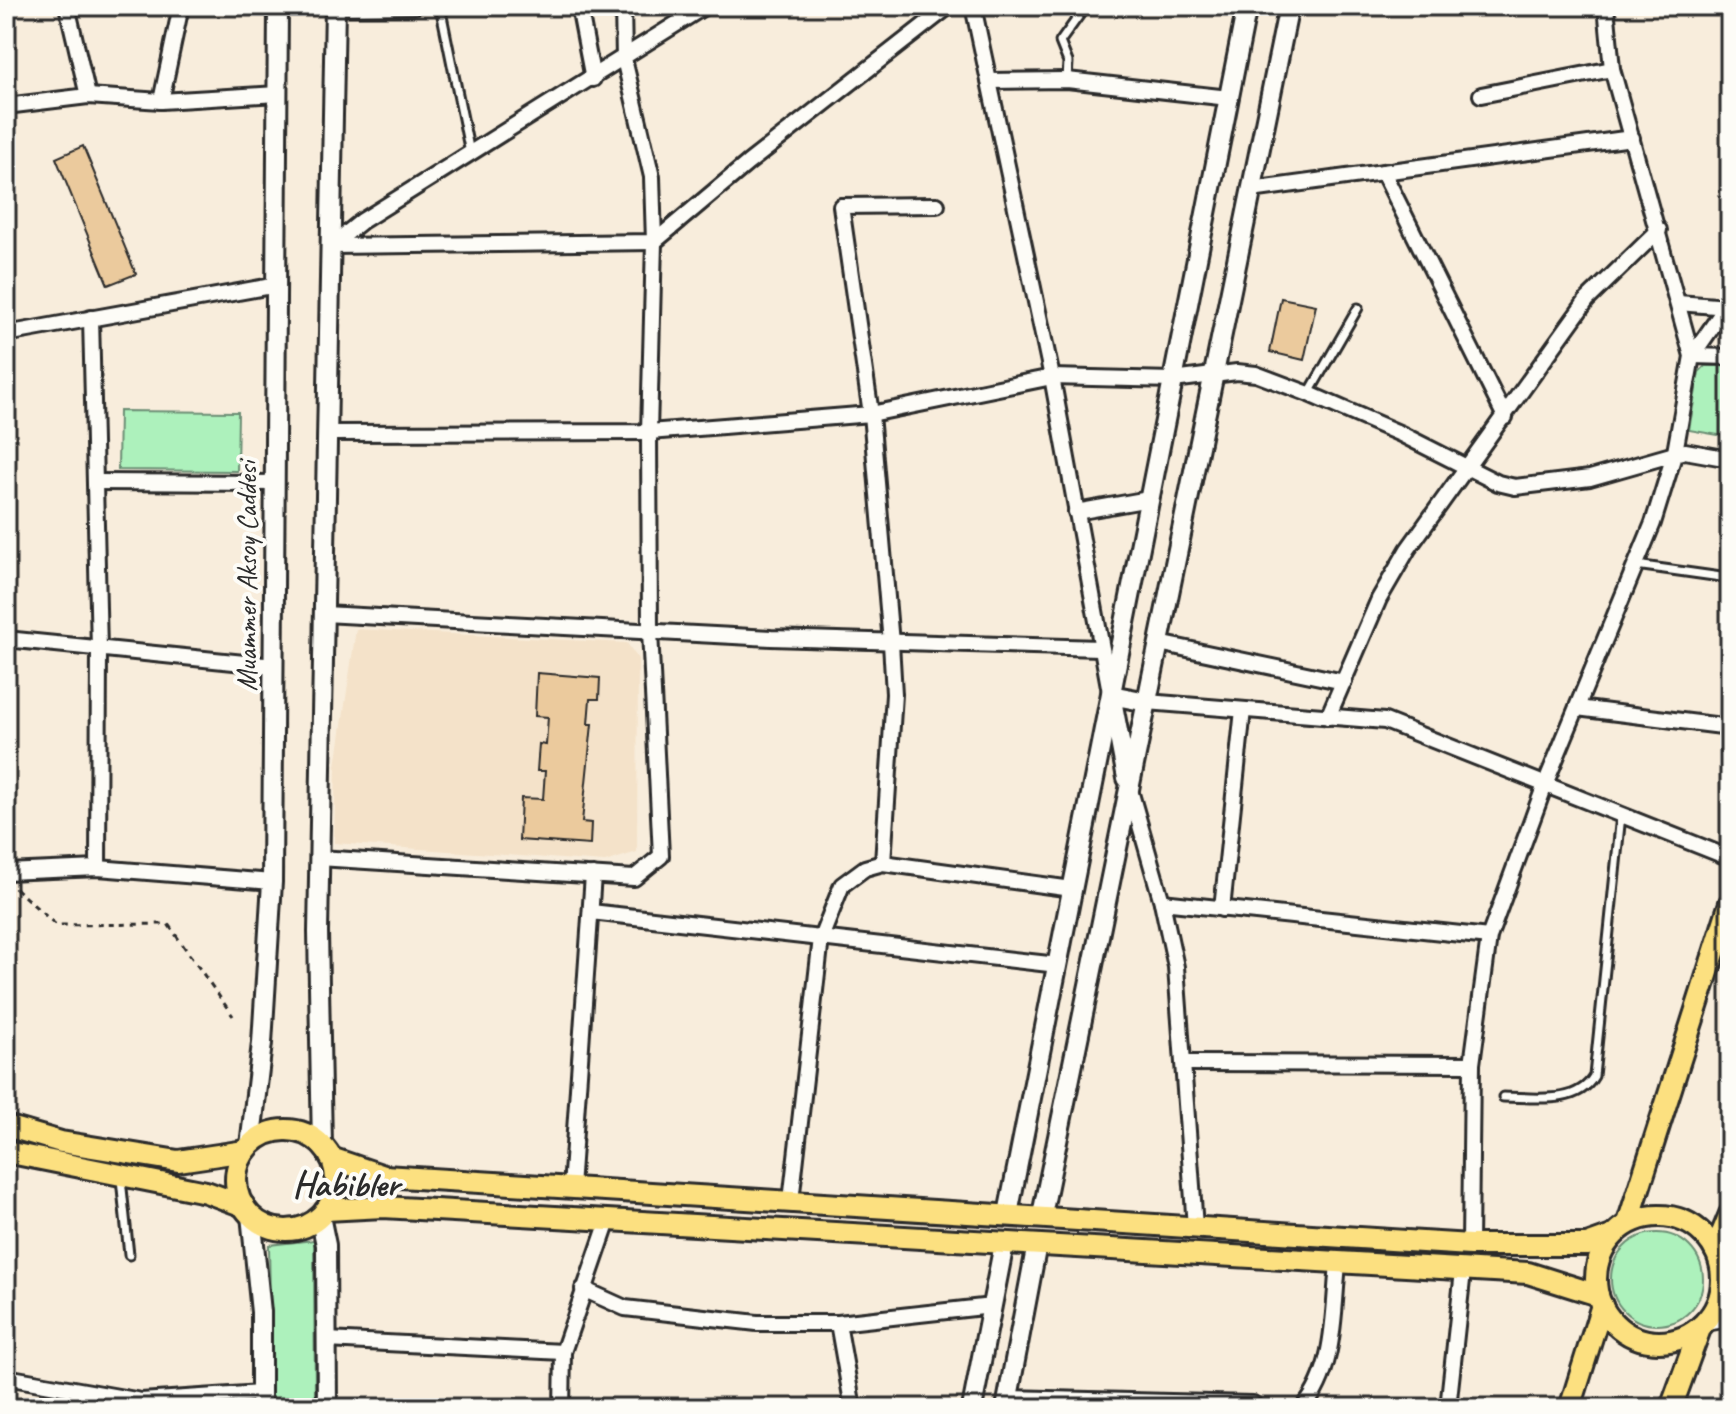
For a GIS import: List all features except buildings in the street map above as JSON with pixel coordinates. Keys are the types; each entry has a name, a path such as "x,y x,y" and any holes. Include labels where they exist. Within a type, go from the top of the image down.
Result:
{"main road":[{"path":"1570,1408 1600,1300 1596,1274 1601,1253 1620,1230 1730,903"},
{"path":"6,1126 61,1142 178,1161 248,1148 268,1133 283,1130 311,1136 327,1152 384,1176 1042,1215 1470,1245 1587,1245 1647,1216 1677,1219 1703,1233 1721,1258"},
{"path":"248,1148 236,1178 248,1211"},
{"path":"6,1152 206,1192 248,1211 272,1228 284,1230 307,1225 323,1213 336,1185 327,1152"},
{"path":"323,1213 383,1207 1528,1273 1600,1300 1621,1330 1641,1340 1662,1343 1683,1338 1703,1324 1714,1310 1722,1289 1721,1258 1730,1214"},
{"path":"1671,1408 1703,1324"}],"street":[{"path":"67,6 88,96"},
{"path":"161,101 181,6"},
{"name":"Muammer Aksoy Caddesi","path":"248,1148 262,1043 272,882 278,6"},
{"path":"327,1152 319,858 335,7 415,6"},
{"path":"579,6 593,79"},
{"path":"319,858 634,878 661,856 650,631 652,177 624,59 623,6"},
{"path":"331,246 362,221 705,6"},
{"path":"331,246 654,242 748,163 949,6"},
{"path":"973,6 1052,377 1100,648 1129,788 1162,902 1176,967 1195,1227"},
{"path":"1008,1214 1247,6"},
{"path":"1042,1215 1289,6"},
{"path":"1470,1245 1472,1064 1489,937 1546,782 1636,565 1675,452 1692,356 1612,69 1606,6"},
{"path":"1481,95 1612,69"},
{"path":"989,81 1067,80 1229,98"},
{"path":"6,106 88,96 161,101 278,94"},
{"path":"1251,190 1632,138"},
{"path":"1383,172 1505,417"},
{"path":"883,863 894,694 891,643 871,414 841,206 937,205"},
{"path":"1328,717 1379,599 1408,549 1469,469 1587,300 1659,230"},
{"path":"6,334 277,285"},
{"path":"1678,303 1729,304"},
{"path":"1692,356 1729,304"},
{"path":"91,318 99,649 98,868"},
{"path":"1692,356 1730,357"},
{"path":"327,433 649,432 871,414 1052,377 1173,380 1256,374 1401,434 1469,469 1515,487 1590,478 1675,452 1730,459"},
{"path":"95,482 275,483"},
{"path":"1076,512 1149,499"},
{"path":"324,614 891,643 1100,648"},
{"path":"6,639 274,666"},
{"path":"1159,643 1344,682"},
{"path":"1111,695 1147,702 1385,721 1546,782 1730,858"},
{"path":"1577,708 1730,727"},
{"path":"1222,909 1243,710"},
{"path":"791,1201 821,938 842,885 865,868 883,863 1072,889"},
{"path":"6,872 98,868 272,882"},
{"path":"571,1188 593,875"},
{"path":"1162,902 1489,937"},
{"path":"591,912 1058,965"},
{"path":"1185,1063 1472,1064"},
{"path":"6,1377 141,1401 261,1400 261,1312 248,1211"},
{"path":"323,1213 327,1408"},
{"path":"562,1408 563,1352 608,1221"},
{"path":"972,1408 1004,1244"},
{"path":"1037,1244 1007,1403 1253,1404 1258,1408"},
{"path":"1303,1408 1312,1397 1329,1357 1338,1264"},
{"path":"1448,1408 1463,1271"},
{"path":"583,1289 625,1308 757,1323 838,1323 992,1306"},
{"path":"1703,1324 1730,1317"},
{"path":"838,1323 853,1408"},
{"path":"327,1340 563,1352"}],"lane":[{"path":"440,6 470,154"},
{"path":"1067,80 1068,62 1060,42 1086,6"},
{"path":"1309,394 1358,308"},
{"path":"1636,565 1721,577"},
{"path":"1503,1097 1568,1096 1585,1089 1594,1076 1621,813"},
{"path":"121,1177 129,1255"}],"path":[{"path":"6,880 56,925 168,924 233,1016"}],"shaded area":[{"path":"356,629 627,643 638,659 637,852 605,862 334,843 336,766"}],"green space":[{"path":"1705,366 1730,366 1730,437 1689,430 1699,372"},
{"path":"119,411 238,412 237,471 118,470"},
{"path":"1657,1233 1675,1236 1690,1246 1700,1261 1703,1279 1700,1297 1690,1312 1675,1322 1657,1325 1639,1322 1624,1312 1614,1297 1611,1279 1614,1261 1624,1246 1639,1236"},
{"path":"314,1240 315,1408 272,1408 269,1245"}],"district":[{"name":"Habibler","path":"346,1184"}]}
